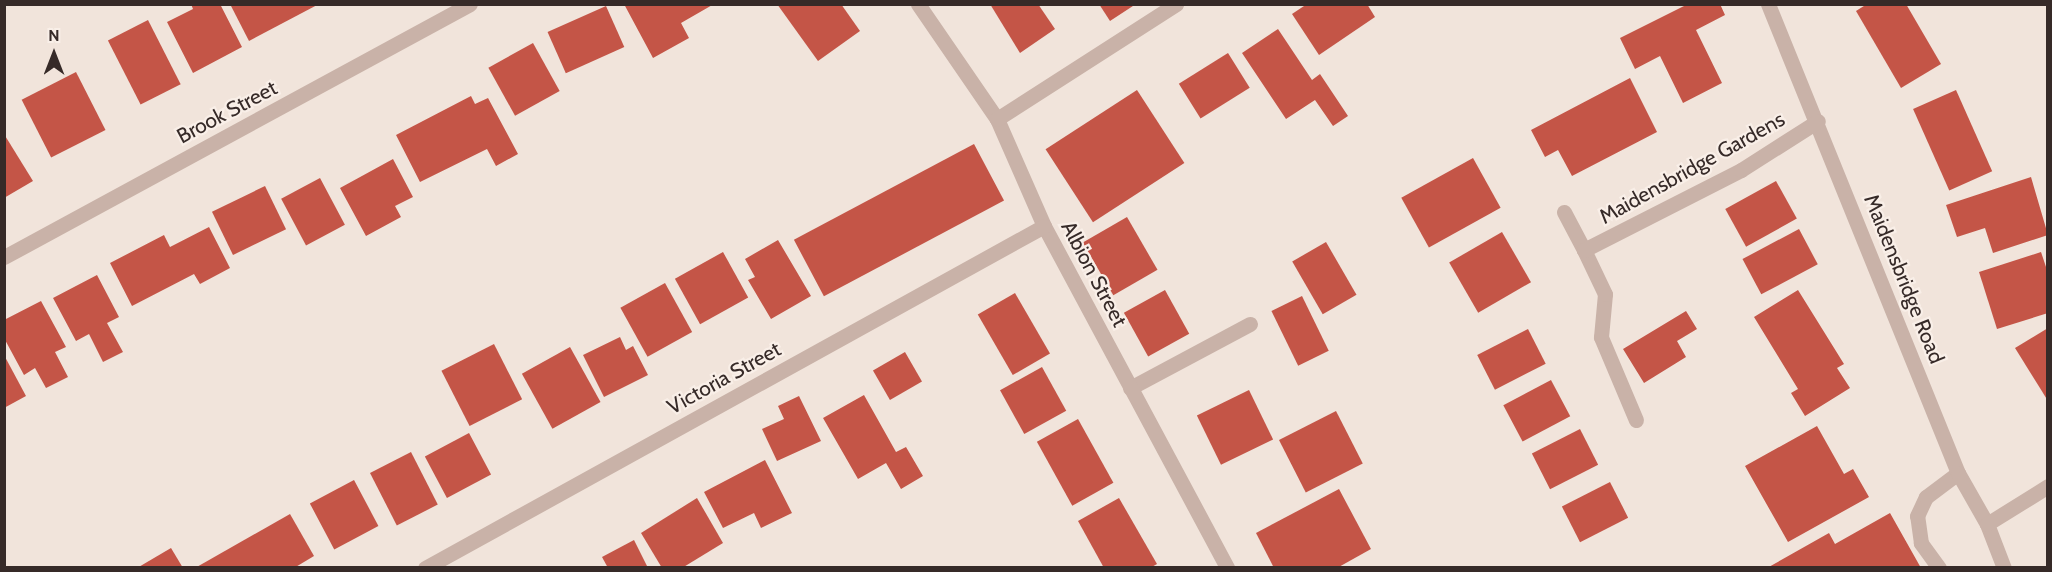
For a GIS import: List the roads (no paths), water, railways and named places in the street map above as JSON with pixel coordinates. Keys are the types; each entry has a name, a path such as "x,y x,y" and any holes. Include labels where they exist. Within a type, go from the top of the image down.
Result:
{"street":[{"name":"Brook Street","path":"4,257 470,4"},
{"name":"Albion Street","path":"918,4 997,119 1044,226 1227,567"},
{"path":"997,119 1176,4"},
{"name":"Maidensbridge Road","path":"1768,4 1818,121 1958,473 1987,524 2004,567"},
{"name":"Maidensbridge Gardens","path":"1584,250 1741,170 1818,121"},
{"name":"Maidensbridge Gardens","path":"1564,213 1605,294 1601,337 1636,420"},
{"name":"Victoria Street","path":"425,567 1044,226"},
{"path":"1130,388 1250,324"},
{"path":"1939,567 1921,543 1917,516 1926,496 1958,473"},
{"path":"1987,524 2048,486"}]}
